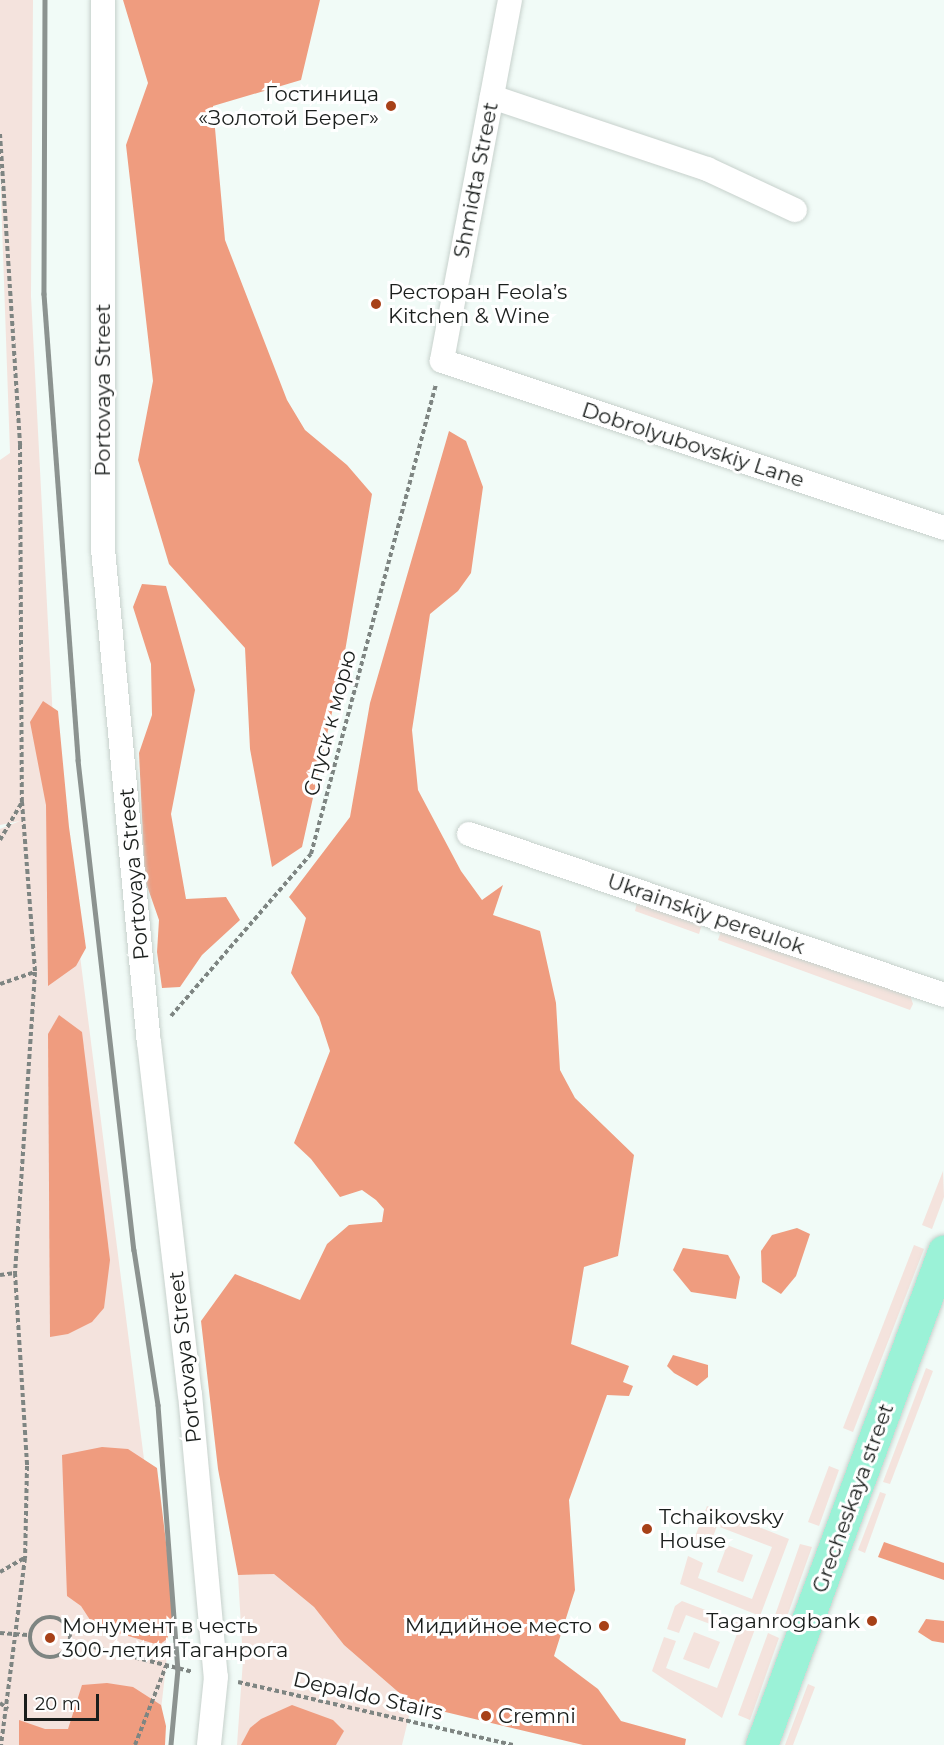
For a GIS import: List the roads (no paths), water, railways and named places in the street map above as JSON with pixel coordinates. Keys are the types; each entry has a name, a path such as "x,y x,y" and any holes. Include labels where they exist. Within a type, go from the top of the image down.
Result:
{"main road":[{"name":"Grecheskaya street","path":"762,1745 944,1252"}],"street":[{"name":"Portovaya Street","path":"104,0 104,549 149,1042 190,1394 216,1677 209,1745"},
{"name":"Shmidta Street","path":"442,361 510,0"},
{"path":"492,97 707,169 795,210"},
{"name":"Dobrolyubovskiy Lane","path":"442,361 944,528"},
{"name":"Ukrainskiy pereulok","path":"469,834 944,995"}],"railway":[{"path":"45,0 44,294 78,760 134,1250 158,1405 178,1669 171,1745"}],"place":[{"name":"Гостиница «Золотой Берег»","path":"391,106"},
{"name":"Ресторан Feola’s Kitchen & Wine","path":"376,304"},
{"name":"Tchaikovsky House","path":"647,1529"},
{"name":"Taganrogbank","path":"872,1621"},
{"name":"Мидийное место","path":"604,1626"},
{"name":"Монумент в честь 300-летия Таганрога","path":"50,1638"},
{"name":"Cremni","path":"486,1716"}]}
